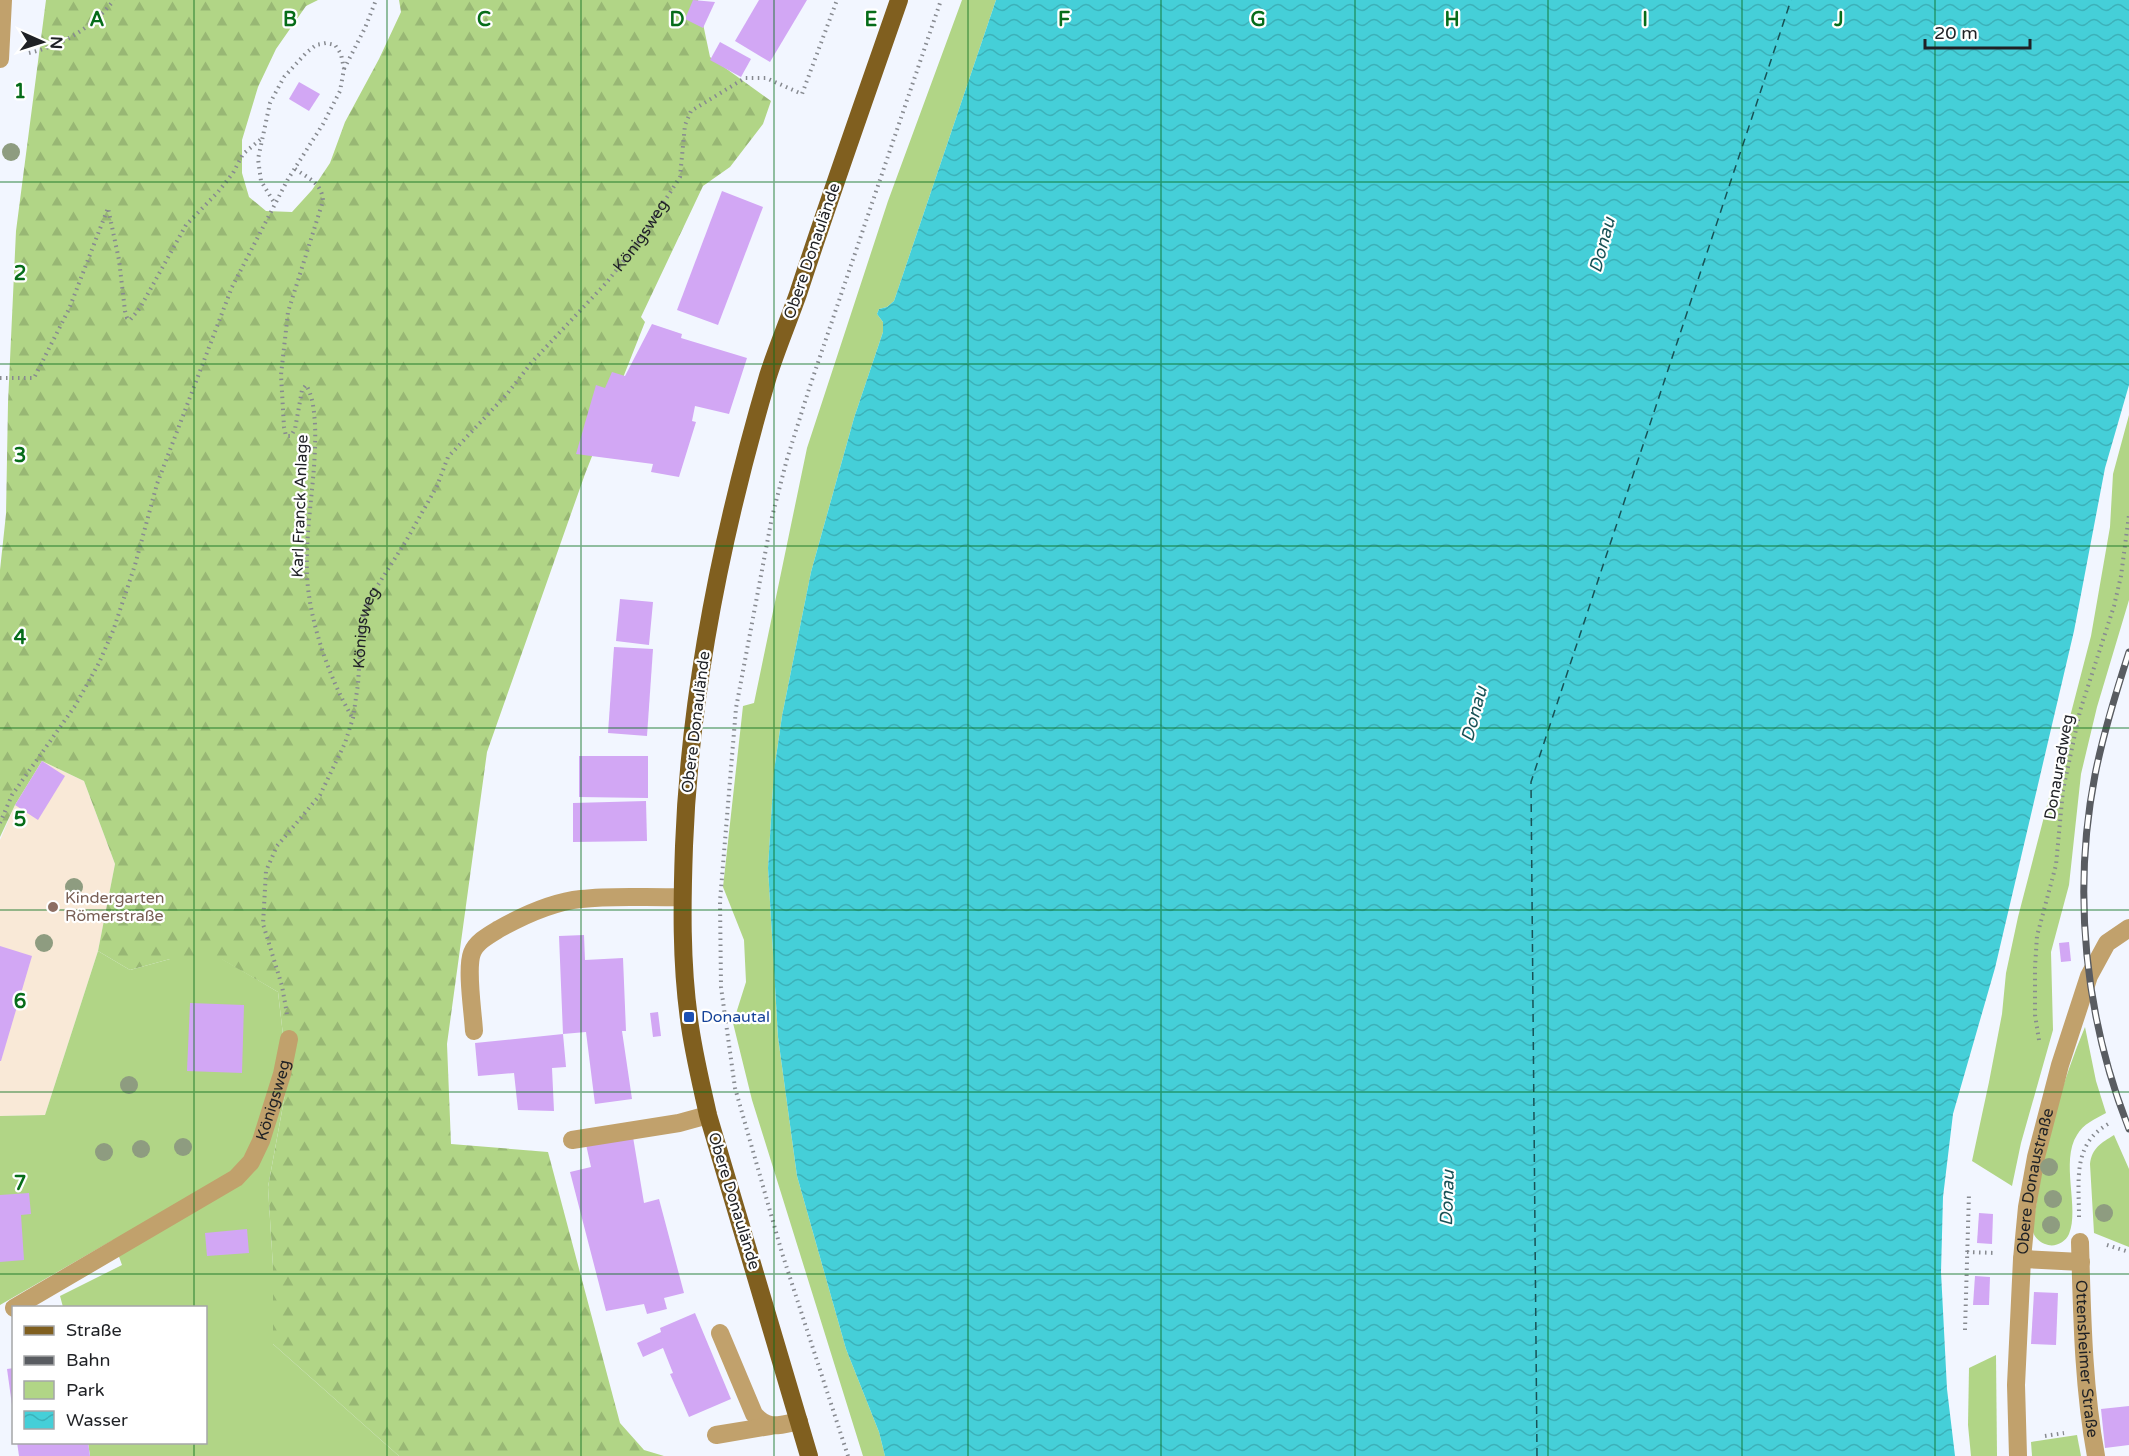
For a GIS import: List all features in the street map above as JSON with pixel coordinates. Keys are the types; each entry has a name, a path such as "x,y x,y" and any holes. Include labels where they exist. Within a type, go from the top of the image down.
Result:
{"main road":[{"name":"Obere Donaulände","path":"809,1456 708,1115 688,1017 682,897 685,810 693,733 713,598 769,373 899,0"}],"street":[{"path":"0,59 3,0"},
{"path":"474,1031 470,974 471,953 479,942 492,933 533,912 582,899 682,897"},
{"name":"Obere Donaustraße","path":"2018,1456 2014,1256 2027,1207 2036,1157 2074,1018 2089,976 2107,943 2129,928"},
{"name":"Königsweg","path":"17,1306 236,1178 251,1162 261,1141 282,1074 289,1039"},
{"path":"572,1140 680,1123 708,1115"},
{"name":"Ottensheimer Straße","path":"2080,1242 2082,1319 2096,1456"},
{"name":"Ottensheimer Straße","path":"2014,1256 2081,1262"},
{"path":"720,1333 754,1414 760,1422 770,1426"},
{"path":"716,1435 799,1421"}],"path":[{"path":"29,53 52,47 78,33 101,17 114,0"},
{"path":"0,824 12,795 75,706 99,663 127,591 157,484 231,286 340,91 344,69 365,28 376,0"},
{"name":"Königsweg","path":"289,1039 282,986 263,924 266,871 277,846 320,795 341,753 352,718 358,684 365,605 406,541 437,486 448,457 507,394 532,362 608,282 639,241 680,177 685,125 692,111 745,78 766,78 802,94 837,0"},
{"path":"848,1456 785,1263 735,1088 721,987 720,901 736,708 772,517 809,389 941,0"},
{"path":"275,204 261,181 258,159 270,103 284,77 316,45 326,43 335,45 341,54 344,69"},
{"path":"0,378 34,378 69,309 108,208 119,260 125,311 130,320 140,308 186,225 218,192 233,173 243,154 262,139"},
{"name":"Karl Franck Anlage","path":"295,169 317,183 322,190 323,201 288,312 281,375 284,427 286,436 291,435 295,429 302,390 306,385 313,406 316,457 308,550 310,598 324,653 352,718"},
{"name":"Donauradweg","path":"2041,1048 2035,1015 2034,967 2037,936 2056,865 2063,790 2078,723 2114,606 2121,576 2129,515"},
{"path":"2080,1242 2079,1185 2082,1153 2088,1140 2097,1129 2110,1123"},
{"path":"1965,1330 1969,1193"},
{"path":"1967,1252 2014,1256"},
{"path":"2040,1437 2092,1428"}],"shaded area":[{"name":"Kindergarten Römerstraße","path":"42,761 84,781 115,864 98,951 45,1115 0,1116 0,840 15,805"}],"green space":[{"path":"46,0 318,0 306,6 276,49 258,87 242,140 242,173 249,197 266,211 292,212 312,190 330,163 345,122 401,12 399,0 698,0 710,57 771,101 763,124 730,167 703,186 641,317 645,322 585,474 487,752 447,1044 451,1144 548,1152 620,1423 644,1450 664,1456 399,1456 273,1344 273,1267 268,1187 288,1078 278,992 221,959 170,959 130,970 98,951 115,864 84,781 42,761 15,805 0,837 0,570 6,514 8,403 16,231"},
{"path":"962,0 996,0 894,301 887,307 879,309 877,314 883,322 883,332 854,418 811,572 782,716 774,771 768,868 778,1037 797,1176 846,1349 879,1432 885,1456 863,1456 752,1100 733,1023 746,982 744,940 723,887 743,706 754,703 807,448 888,201"},
{"path":"2129,415 2129,600 2097,707 2081,774 2069,885 2051,952 2053,1030 2021,1143 2012,1186 1972,1161 2002,1014 2006,973 2018,917 2091,636 2110,527 2113,474"},
{"path":"98,951 130,970 170,959 222,959 278,992 288,1078 268,1187 273,1267 273,1344 399,1456 90,1456 88,1444 207,1444 207,1306 63,1306 60,1296 122,1265 113,1240 0,1305 0,1116 45,1115"},
{"path":"2085,1027 2096,1081 2106,1113 2083,1128 2072,1146 2070,1171 2072,1224 2065,1240 2059,1244 2048,1245 2040,1241 2033,1232 2040,1178 2055,1112"},
{"path":"2114,1135 2129,1169 2129,1247 2094,1233 2091,1158 2098,1146"},
{"path":"1996,1355 1997,1456 1971,1456 1968,1425 1969,1368"},
{"path":"2077,1435 2081,1456 2032,1456 2031,1442"}],"water":[{"name":"Donau","path":"996,0 2129,0 2129,385 2105,468 2074,631 1995,968 1953,1114 1943,1197 1941,1272 1947,1389 1955,1456 885,1456 879,1432 846,1349 797,1176 778,1037 768,868 774,771 782,716 811,572 854,418 883,332 883,322 877,314 879,309 887,307 894,301"}],"building":[{"path":"693,0 715,2 703,28 685,19"},
{"path":"759,0 807,0 770,62 735,41"},
{"path":"720,42 751,59 741,77 710,60"},
{"path":"299,82 320,94 309,111 289,99"},
{"path":"722,191 763,207 718,325 677,310"},
{"path":"652,324 682,334 681,338 747,358 729,414 695,406 692,421 696,422 679,477 651,472 653,464 576,454 596,385 605,388 612,372 625,376"},
{"path":"620,599 653,602 649,645 616,641"},
{"path":"614,647 653,649 647,736 608,733"},
{"path":"579,756 648,756 648,798 579,797"},
{"path":"42,761 65,776 38,820 15,805"},
{"path":"646,801 647,841 573,842 573,803"},
{"path":"584,935 585,960 623,958 626,1031 622,1031 632,1099 595,1104 586,1032 563,1034 559,936"},
{"path":"2069,942 2071,961 2061,962 2059,943"},
{"path":"0,946 32,956 1,1061 0,1061"},
{"path":"190,1003 244,1005 242,1073 187,1071"},
{"path":"658,1012 661,1036 653,1037 650,1013"},
{"path":"563,1034 566,1067 552,1068 554,1111 518,1110 514,1073 478,1076 475,1043"},
{"path":"632,1131 644,1203 659,1199 684,1293 664,1298 667,1309 647,1314 644,1304 606,1311 570,1172 591,1167 585,1140"},
{"path":"29,1193 31,1214 21,1215 24,1260 0,1262 0,1195"},
{"path":"1979,1213 1993,1214 1992,1244 1977,1243"},
{"path":"247,1229 249,1253 207,1256 205,1233"},
{"path":"1975,1276 1990,1277 1989,1305 1973,1305"},
{"path":"2034,1292 2058,1293 2056,1345 2031,1344"},
{"path":"695,1313 731,1399 689,1417 670,1374 673,1373 663,1348 643,1357 637,1343 661,1332 660,1328"},
{"path":"12,1368 12,1405 7,1369"},
{"path":"2129,1406 2129,1445 2105,1448 2101,1409"},
{"path":"17,1444 88,1444 90,1456 19,1456"}],"ferry route":[{"path":"1537,1456 1531,782 1791,0"}],"railway":[{"path":"2129,652 2110,713 2095,775 2084,864 2084,910 2093,999 2114,1087 2129,1129"}],"place":[{"name":"Kindergarten Römerstraße","path":"53,907"},
{"name":"Donautal","path":"689,1017"}]}
